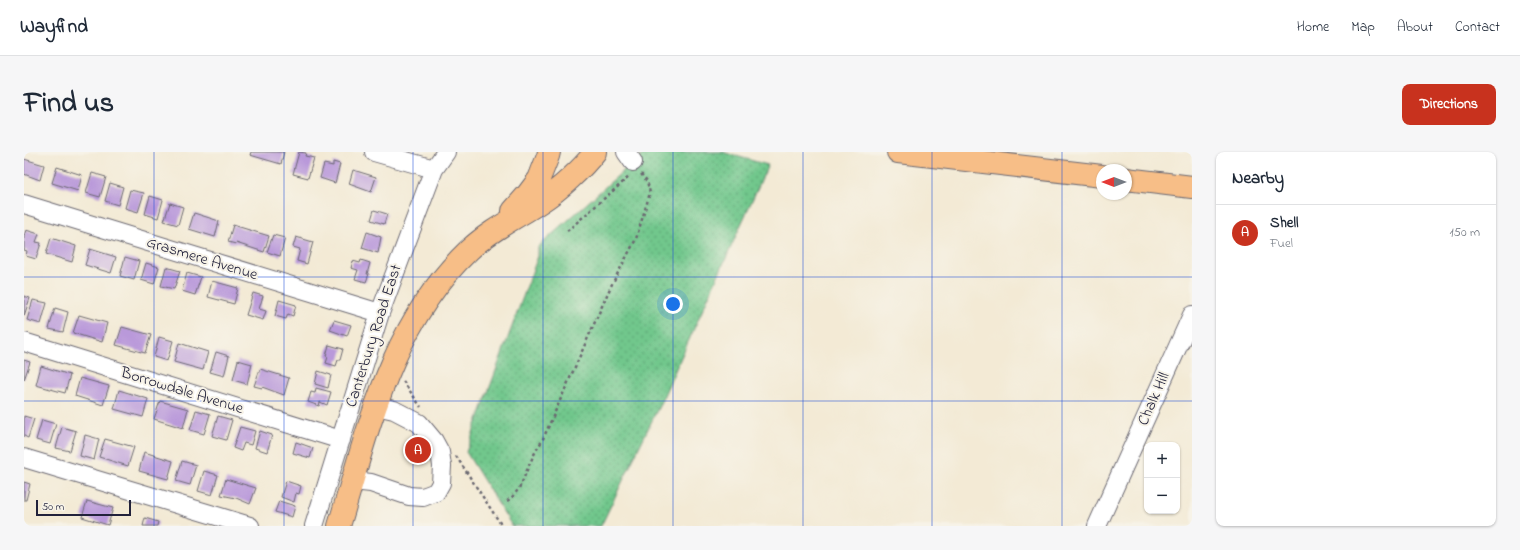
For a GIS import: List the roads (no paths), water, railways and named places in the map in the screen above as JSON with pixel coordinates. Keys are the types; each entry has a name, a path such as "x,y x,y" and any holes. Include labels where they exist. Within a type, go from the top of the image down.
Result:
{"highway":[{"name":"Canterbury Road East","path":"496,230 539,180 549,152"},
{"name":"Canterbury Road East","path":"339,526 386,376 410,324 438,283 469,249 544,200 587,164 595,152"},
{"path":"898,152 1096,175"},
{"path":"1132,180 1192,187"}],"street":[{"path":"374,152 434,169"},
{"name":"Canterbury Road East","path":"314,526 380,313 434,169 446,152"},
{"name":"Grasmere Avenue","path":"24,204 380,313"},
{"name":"Chalk Hill","path":"1097,526 1192,315"},
{"name":"Borrowdale Avenue","path":"24,342 341,440"},
{"path":"353,481 371,483 410,496 423,497 436,492 441,483 442,466 440,452 434,441 424,429 419,424 394,410 376,406"},
{"path":"24,458 250,526"}],"place":[{"name":"Shell","path":"418,450"}]}
